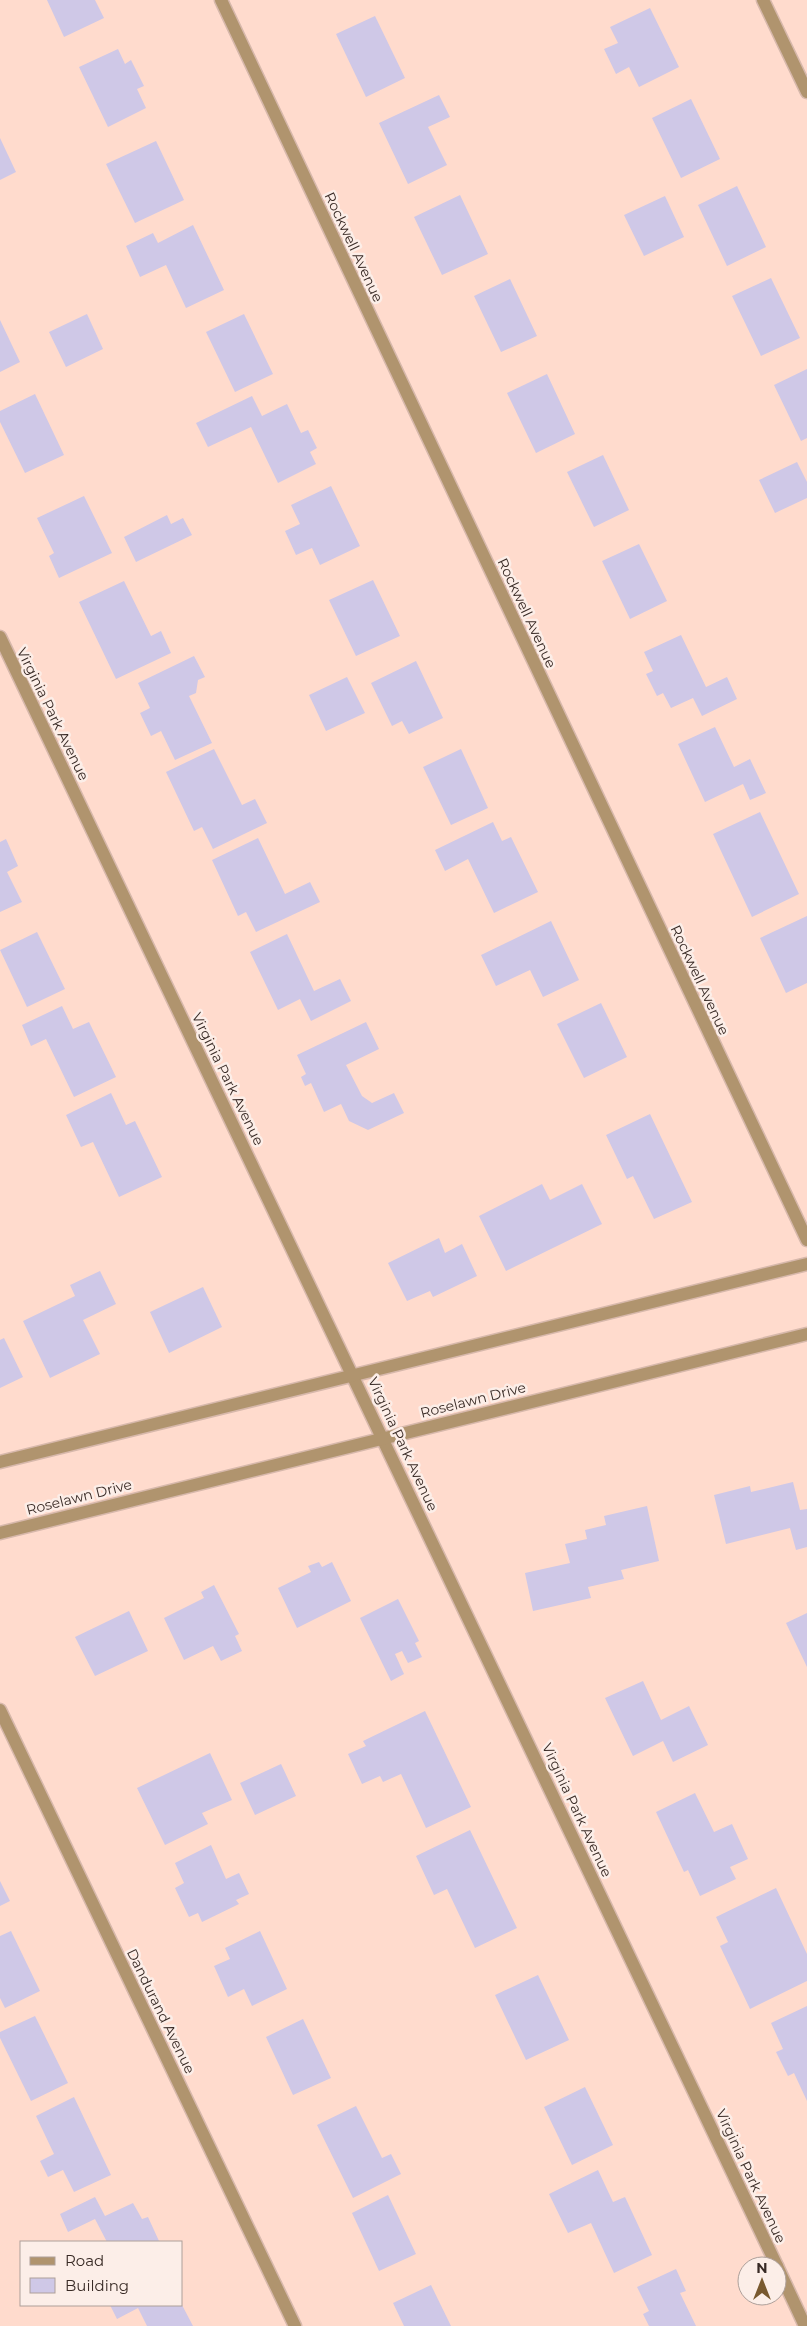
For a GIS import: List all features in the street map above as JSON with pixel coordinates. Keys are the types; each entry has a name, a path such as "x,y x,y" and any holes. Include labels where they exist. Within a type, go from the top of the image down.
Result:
{"street":[{"name":"Rockwell Avenue","path":"221,0 807,1240"},
{"path":"763,0 807,92"},
{"name":"Virginia Park Avenue","path":"0,637 354,1375 772,2256"},
{"path":"0,1462 807,1264"},
{"name":"Roselawn Drive","path":"0,1533 383,1437 807,1334"},
{"name":"Dandurand Avenue","path":"0,1710 295,2326"},
{"name":"Virginia Park Avenue","path":"787,2287 805,2326"}],"building":[{"path":"47,0 95,0 104,18 64,37"},
{"path":"650,8 679,67 639,87 629,67 616,74 604,49 618,43 610,27"},
{"path":"375,16 405,78 366,97 336,34"},
{"path":"118,49 125,64 131,60 144,86 137,89 146,108 108,127 79,67"},
{"path":"439,95 450,117 428,127 447,165 408,184 379,123"},
{"path":"691,99 720,159 681,178 652,118"},
{"path":"0,138 16,172 0,180"},
{"path":"156,141 184,200 135,223 106,164"},
{"path":"737,186 766,247 727,266 698,205"},
{"path":"460,195 488,254 442,275 414,217"},
{"path":"665,196 684,237 644,256 624,215"},
{"path":"193,225 224,290 186,308 166,265 140,277 126,246 153,233 158,243"},
{"path":"771,278 800,338 761,356 732,296"},
{"path":"510,279 537,336 501,352 474,296"},
{"path":"87,314 103,349 66,367 49,332"},
{"path":"244,314 273,374 235,392 206,332"},
{"path":"0,320 20,362 0,372"},
{"path":"807,369 807,438 801,441 774,385"},
{"path":"547,374 575,434 536,453 507,393"},
{"path":"35,394 64,455 25,473 0,422 0,411"},
{"path":"252,396 262,416 287,404 301,433 308,430 317,448 310,452 316,464 278,483 251,427 208,447 196,423"},
{"path":"603,455 629,510 594,527 567,472"},
{"path":"797,462 807,482 807,498 775,513 759,480"},
{"path":"331,486 360,546 320,565 312,548 296,555 285,531 300,524 291,505"},
{"path":"84,496 112,553 59,578 49,556 54,553 37,518"},
{"path":"167,515 171,524 183,518 192,535 136,562 124,537"},
{"path":"639,544 667,601 630,619 602,561"},
{"path":"373,580 400,636 356,656 329,600"},
{"path":"124,581 151,636 161,631 171,653 116,679 79,602"},
{"path":"681,635 706,687 727,677 737,699 702,716 693,698 671,708 663,693 657,696 646,674 653,671 644,652"},
{"path":"194,656 205,677 198,680 196,693 189,696 212,743 175,760 161,731 151,736 140,713 150,708 138,683"},
{"path":"416,661 443,718 409,734 402,721 392,726 371,683"},
{"path":"347,677 365,713 326,731 309,695"},
{"path":"715,727 734,767 750,759 766,793 750,800 743,784 705,802 678,744"},
{"path":"214,749 242,805 255,799 267,823 213,849 202,827 194,831 166,772"},
{"path":"461,749 488,808 451,825 423,767"},
{"path":"760,812 799,894 752,917 713,834"},
{"path":"493,822 502,841 511,837 538,892 494,913 468,859 445,871 435,850"},
{"path":"258,838 285,894 310,882 320,902 256,932 246,912 238,916 212,860"},
{"path":"6,839 18,866 7,872 22,902 0,912 0,842"},
{"path":"807,916 807,983 786,993 760,938"},
{"path":"551,921 579,980 543,997 530,970 496,986 481,955"},
{"path":"37,932 65,989 27,1007 0,950"},
{"path":"287,934 314,991 340,979 351,1001 311,1021 300,999 278,1010 250,952"},
{"path":"601,1003 627,1057 584,1078 557,1024"},
{"path":"62,1006 73,1029 89,1022 116,1077 74,1097 46,1039 31,1046 22,1025"},
{"path":"366,1022 379,1049 346,1065 362,1096 372,1103 394,1093 404,1113 368,1130 349,1121 341,1104 324,1112 311,1083 305,1086 301,1077 306,1074 297,1055"},
{"path":"111,1093 126,1125 135,1121 162,1177 119,1197 93,1142 81,1147 66,1115"},
{"path":"650,1114 692,1202 654,1219 633,1176 627,1179 606,1135"},
{"path":"542,1184 550,1200 582,1184 602,1224 506,1271 479,1216"},
{"path":"439,1238 445,1253 462,1244 477,1276 433,1297 430,1291 407,1301 388,1263"},
{"path":"100,1271 116,1304 83,1320 100,1354 50,1378 23,1321 75,1296 70,1285"},
{"path":"203,1287 222,1327 169,1353 150,1312"},
{"path":"4,1338 23,1377 0,1388 0,1340"},
{"path":"793,1482 800,1510 807,1509 807,1547 796,1550 790,1528 726,1544 714,1495 750,1486 751,1492"},
{"path":"647,1506 659,1561 621,1570 624,1579 588,1587 591,1598 533,1611 525,1573 570,1563 565,1544 587,1539 585,1530 606,1525 604,1516"},
{"path":"319,1562 322,1567 332,1562 351,1601 297,1628 278,1588 311,1572 308,1566"},
{"path":"214,1585 239,1634 235,1636 242,1651 221,1661 213,1646 184,1660 164,1618 204,1598 201,1592"},
{"path":"398,1599 419,1641 415,1643 422,1657 408,1663 402,1651 395,1654 404,1674 391,1681 360,1618"},
{"path":"129,1611 148,1651 95,1676 75,1637"},
{"path":"807,1613 807,1667 786,1623"},
{"path":"643,1681 661,1720 689,1706 708,1745 673,1762 663,1741 633,1756 605,1698"},
{"path":"425,1711 471,1807 426,1828 401,1774 383,1782 380,1776 362,1784 348,1754 366,1746 363,1741"},
{"path":"210,1753 232,1800 202,1813 208,1824 165,1845 137,1788"},
{"path":"281,1764 296,1796 255,1815 240,1783"},
{"path":"695,1793 714,1832 732,1824 748,1859 730,1867 736,1879 700,1896 688,1870 684,1872 656,1812"},
{"path":"470,1830 517,1928 475,1948 447,1889 434,1895 416,1856"},
{"path":"211,1845 226,1879 239,1873 249,1894 236,1900 239,1904 202,1922 198,1913 189,1917 175,1888 184,1883 175,1863"},
{"path":"0,1881 10,1901 0,1906"},
{"path":"776,1888 807,1954 807,1981 750,2009 720,1946 728,1942 716,1917"},
{"path":"11,1931 40,1991 5,2008 0,1998 0,1936"},
{"path":"260,1931 287,1989 252,2006 244,1989 228,1997 214,1966 230,1959 225,1948"},
{"path":"538,1975 569,2040 526,2060 495,1995"},
{"path":"807,2006 807,2101 794,2073 788,2076 776,2052 783,2049 771,2023"},
{"path":"35,2016 68,2083 31,2101 0,2038 0,2032"},
{"path":"303,2019 331,2078 293,2095 266,2037"},
{"path":"585,2087 613,2145 572,2165 544,2107"},
{"path":"74,2097 111,2175 74,2192 63,2170 48,2177 40,2161 54,2154 36,2116"},
{"path":"356,2106 382,2158 391,2154 401,2174 353,2198 317,2125"},
{"path":"598,2170 613,2202 625,2197 652,2255 614,2273 591,2223 568,2233 549,2194"},
{"path":"388,2195 416,2254 379,2271 352,2213"},
{"path":"95,2197 105,2216 133,2203 142,2219 148,2217 159,2241 106,2241 95,2219 68,2232 60,2214"},
{"path":"676,2269 686,2291 680,2293 696,2326 649,2326 643,2314 649,2311 637,2287"},
{"path":"431,2285 451,2326 404,2326 393,2303"},
{"path":"182,2305 193,2326 147,2326 138,2308 117,2319 110,2306"}]}
